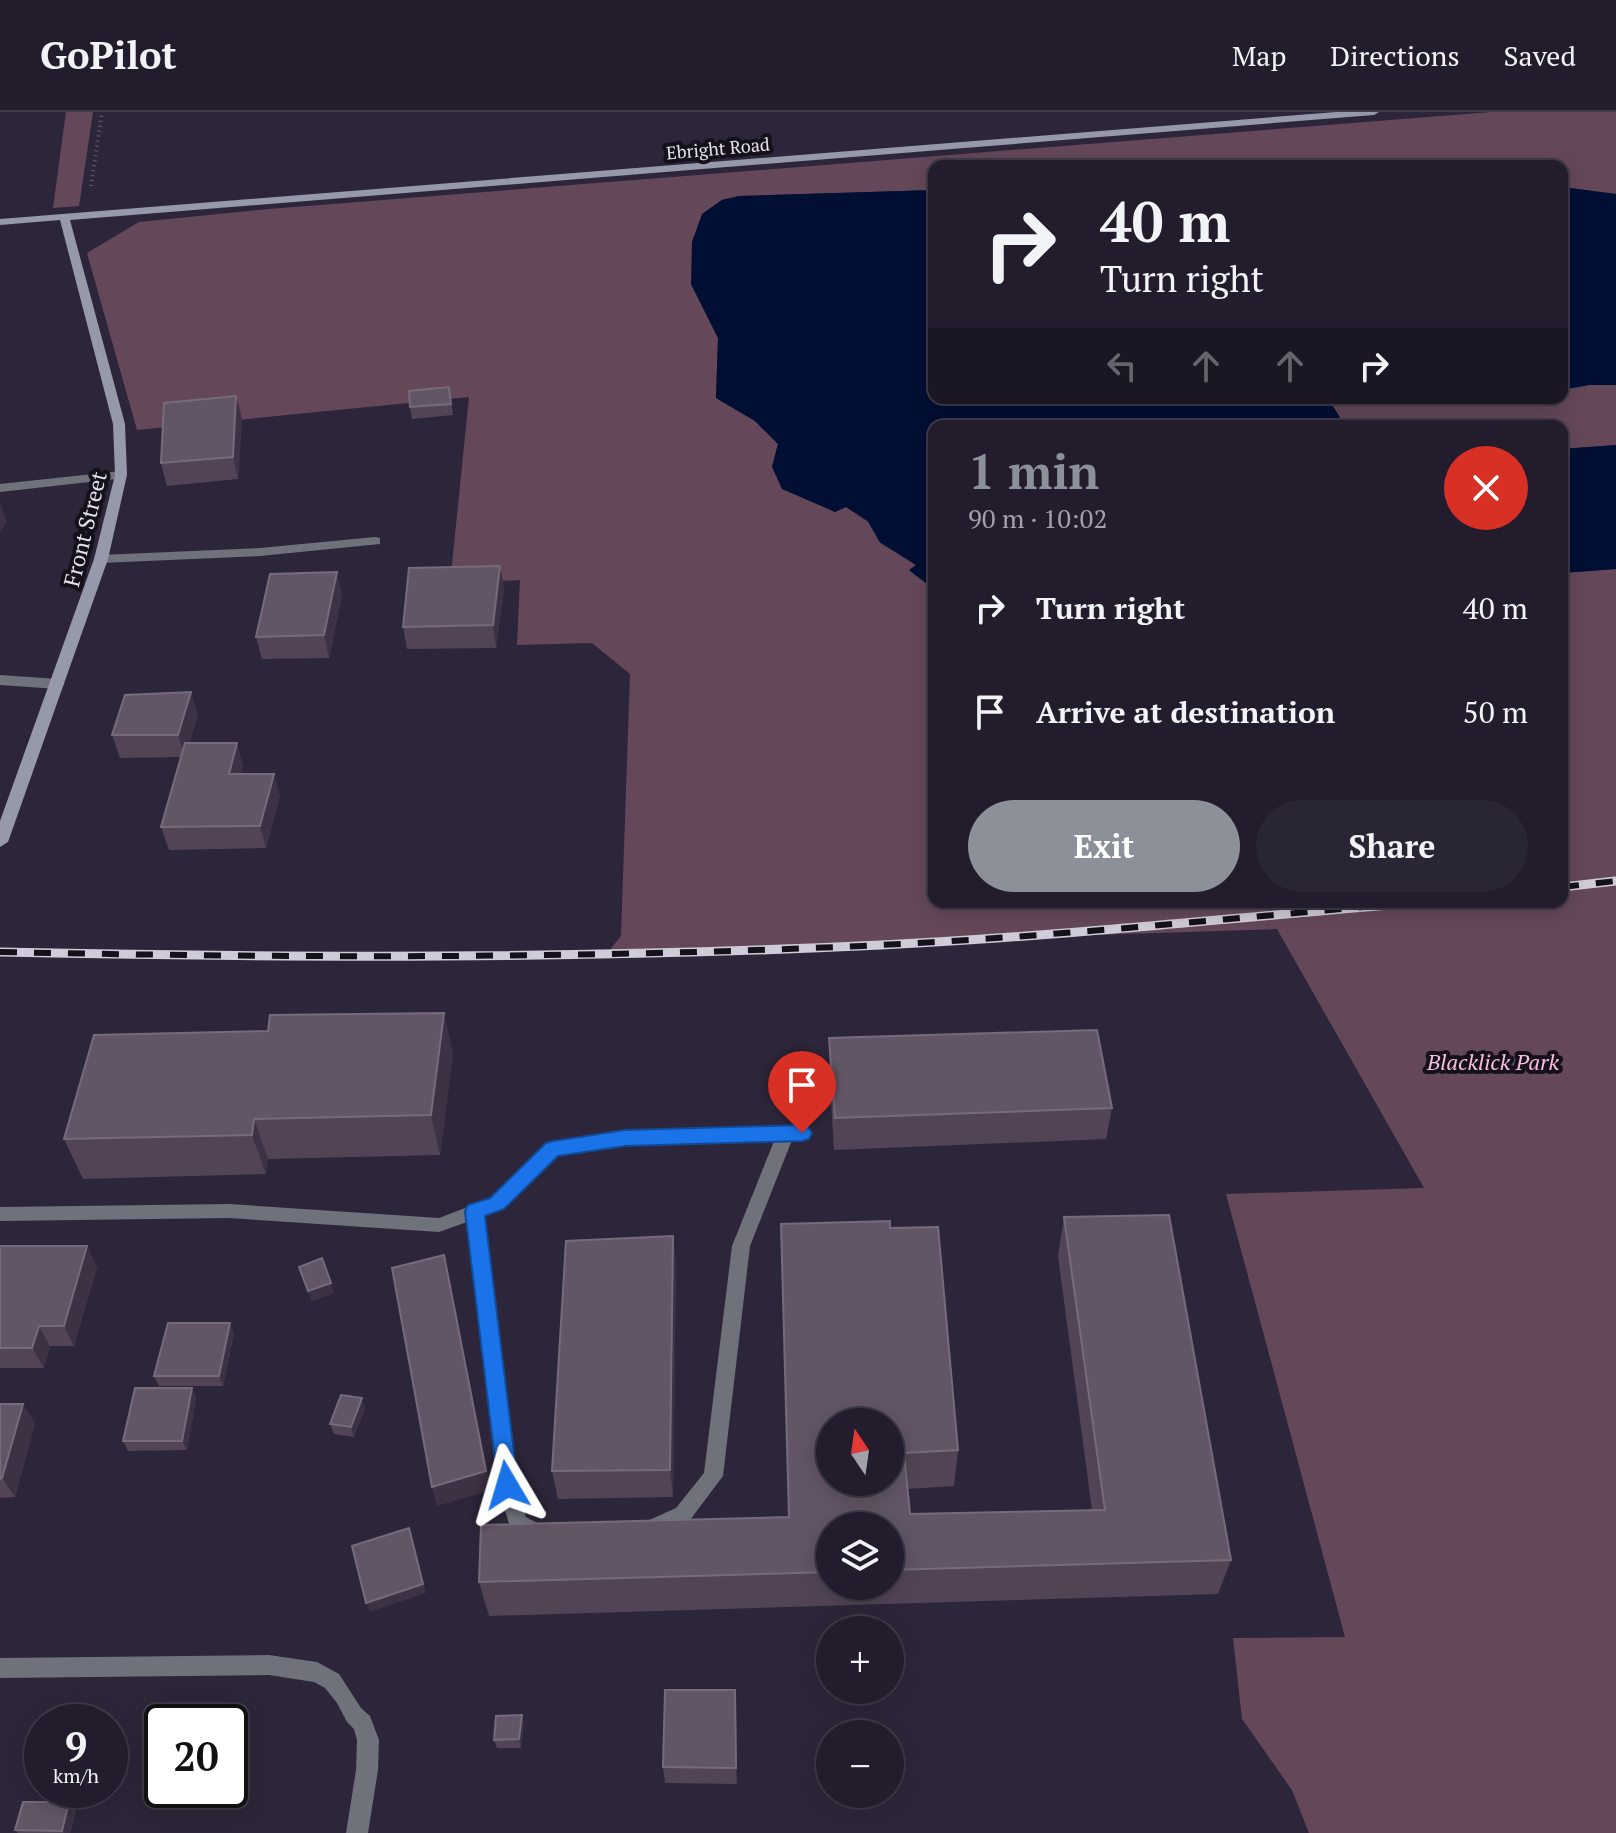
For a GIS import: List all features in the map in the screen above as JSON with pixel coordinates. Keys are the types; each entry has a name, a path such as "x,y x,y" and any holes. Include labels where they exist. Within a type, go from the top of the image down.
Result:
{"street":[{"name":"Ebright Road","path":"0,222 1374,112"},
{"name":"Front Street","path":"0,842 7,800 58,684 101,559 121,475 119,424 64,217"}],"lane":[{"path":"0,488 121,475"},
{"path":"101,559 260,552 375,541"},
{"path":"0,680 58,684"},
{"path":"0,1214 229,1211 439,1225 497,1203 553,1149 625,1138 794,1134 741,1246 713,1476 683,1514 654,1529 638,1530"},
{"path":"475,1211 507,1485 518,1523 543,1537 559,1536"},
{"path":"0,1668 269,1665 317,1672 332,1681 344,1696 354,1715 363,1723 368,1740 367,1770 357,1833"}],"path":[{"path":"87,216 102,112"}],"green space":[{"path":"66,112 93,112 79,206 53,208"},
{"name":"Blacklick Park","path":"1492,112 1616,112 1616,194 1568,188 1568,160 928,160 928,190 739,196 722,200 702,214 691,284 718,338 716,398 755,421 778,444 772,467 834,512 846,507 868,522 880,543 916,565 910,571 928,584 928,908 1568,908 1568,573 1616,569 1616,1833 1309,1833 1292,1790 1242,1719 1233,1638 1345,1637 1226,1194 1424,1188 1277,929 609,951 621,936 630,674 592,643 517,645 520,580 450,584 469,397 137,430 87,253 139,222 269,209"},
{"path":"1616,385 1616,445 1568,449 1568,420 1341,420 1332,404 1568,404 1568,389"}],"water":[{"path":"1568,188 1616,194 1616,385 1568,389"},
{"path":"928,190 928,404 1332,404 1341,420 928,420 928,584 909,570 916,565 880,542 868,521 846,507 835,512 782,489 772,467 778,444 755,421 716,398 718,338 691,284 692,242 702,214 722,200 739,196"},
{"path":"1616,445 1616,569 1568,573 1568,449"}],"building":[{"path":"449,387 451,404 410,407 409,391"},
{"path":"236,396 233,457 161,463 164,403"},
{"path":"500,566 493,625 403,627 409,568"},
{"path":"337,572 324,635 256,637 270,574"},
{"path":"191,692 178,735 112,735 125,695"},
{"path":"185,743 237,743 229,774 274,774 260,826 161,827"},
{"path":"444,1013 431,1115 254,1119 252,1135 64,1139 94,1035 268,1031 270,1015"},
{"path":"1097,1030 1112,1108 835,1118 829,1038"},
{"path":"1169,1215 1231,1560 904,1570 904,1512 816,1512 816,1572 479,1582 481,1525 789,1517 781,1224 890,1221 890,1228 938,1227 958,1450 904,1453 910,1514 1105,1510 1064,1217"},
{"path":"673,1236 670,1470 552,1471 566,1241"},
{"path":"0,1246 87,1246 64,1326 39,1326 32,1348 0,1348"},
{"path":"444,1255 486,1471 432,1487 392,1268"},
{"path":"322,1258 331,1283 308,1291 299,1267"},
{"path":"168,1323 230,1323 219,1376 154,1376"},
{"path":"135,1388 192,1388 182,1441 123,1441"},
{"path":"341,1395 362,1398 351,1427 330,1424"},
{"path":"0,1404 23,1404 0,1479"},
{"path":"409,1528 423,1584 366,1603 352,1546"},
{"path":"665,1690 735,1690 736,1768 663,1767"},
{"path":"522,1715 519,1739 494,1740 496,1716"},
{"path":"23,1802 24,1808 68,1808 62,1831 15,1830"}],"railway":[{"path":"1568,886 1616,881"},
{"path":"0,952 440,956 771,950 1017,937 1356,908"}],"route":[{"path":"507,1485 475,1211 497,1203 553,1149 625,1138 802,1133"}]}
